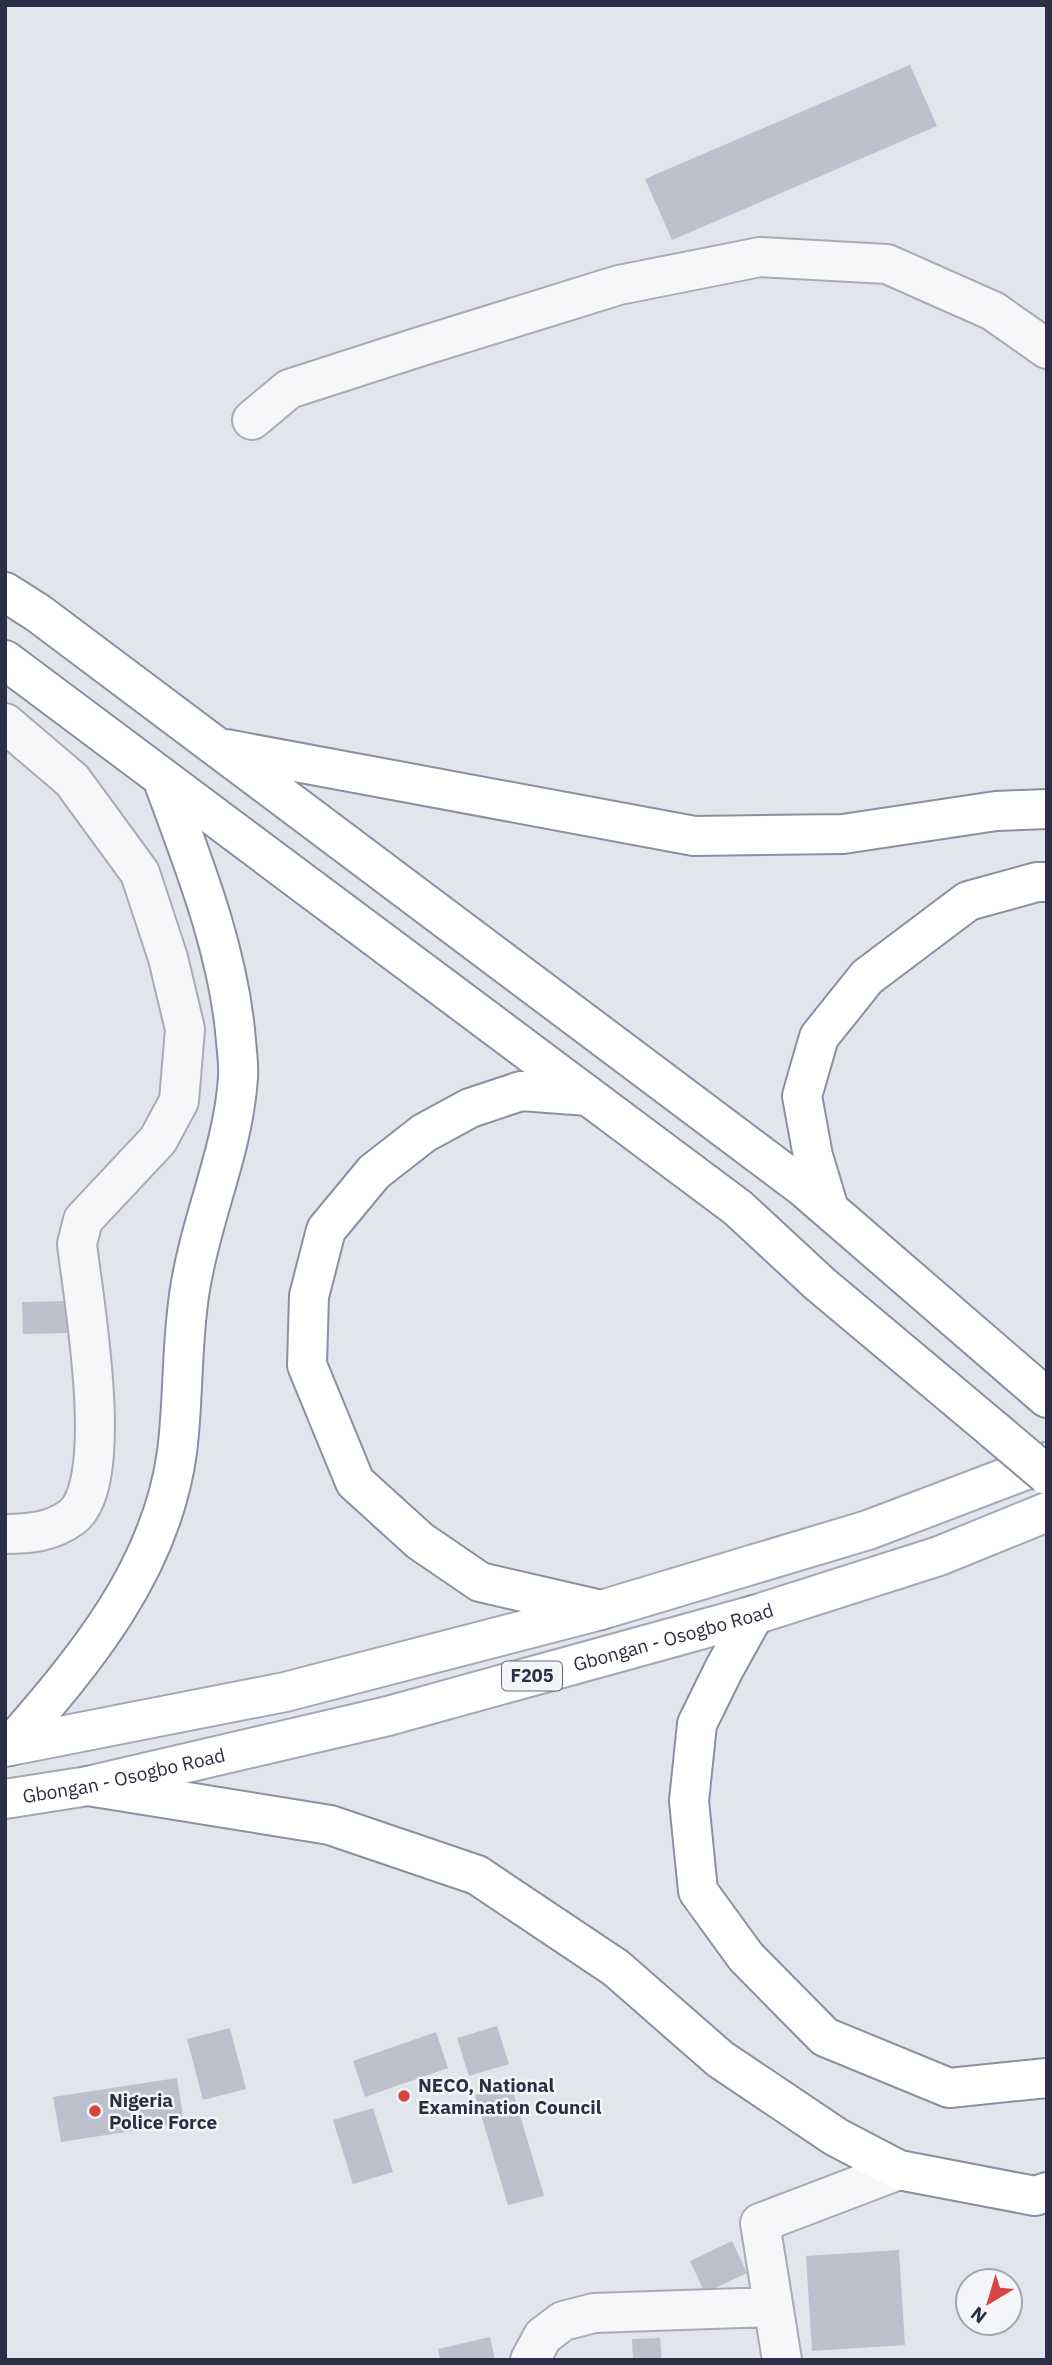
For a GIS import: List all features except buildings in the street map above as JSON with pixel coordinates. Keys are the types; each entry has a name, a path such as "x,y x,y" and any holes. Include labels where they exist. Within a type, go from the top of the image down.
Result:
{"main road":[{"path":"5,592 38,613 803,1186 1045,1397"},
{"path":"5,660 738,1208 820,1284 1047,1475"},
{"path":"218,748 694,835 843,834 996,811 1047,809"},
{"path":"8,1747 72,1674 109,1623 132,1585 161,1522 176,1454 190,1289 212,1196 230,1138 238,1077 233,1007 206,904 162,778"},
{"path":"829,1209 813,1156 802,1097 819,1037 867,977 968,901 1037,882 1047,882"},
{"path":"588,1096 521,1091 470,1108 424,1133 374,1172 326,1230 309,1296 307,1365 355,1482 420,1541 480,1582 601,1610"},
{"name":"F205","path":"8,1747 285,1692 601,1610 868,1530 1047,1462"},
{"name":"Gbongan - Osogbo Road","path":"5,1799 88,1786 388,1716 754,1615 939,1556 1047,1512"},
{"path":"754,1615 697,1724 689,1801 698,1891 746,1957 825,2037 949,2088 1047,2078"},
{"path":"88,1786 330,1825 477,1875 616,1968 720,2059 836,2137 898,2170 1035,2196 1047,2192"}],"street":[{"path":"252,420 289,389 419,347 619,285 760,257 887,264 993,311 1047,349"},
{"path":"5,723 72,780 140,873 168,958 185,1029 178,1101 158,1140 83,1220 77,1244 97,1429 90,1487 74,1516 50,1530 5,1534"},
{"path":"782,2360 760,2223 898,2170"},
{"path":"530,2360 542,2336 563,2321 594,2313 774,2307"}],"place":[{"name":"NECO, National Examination Council","path":"404,2096"},
{"name":"Nigeria Police Force","path":"95,2111"}]}
